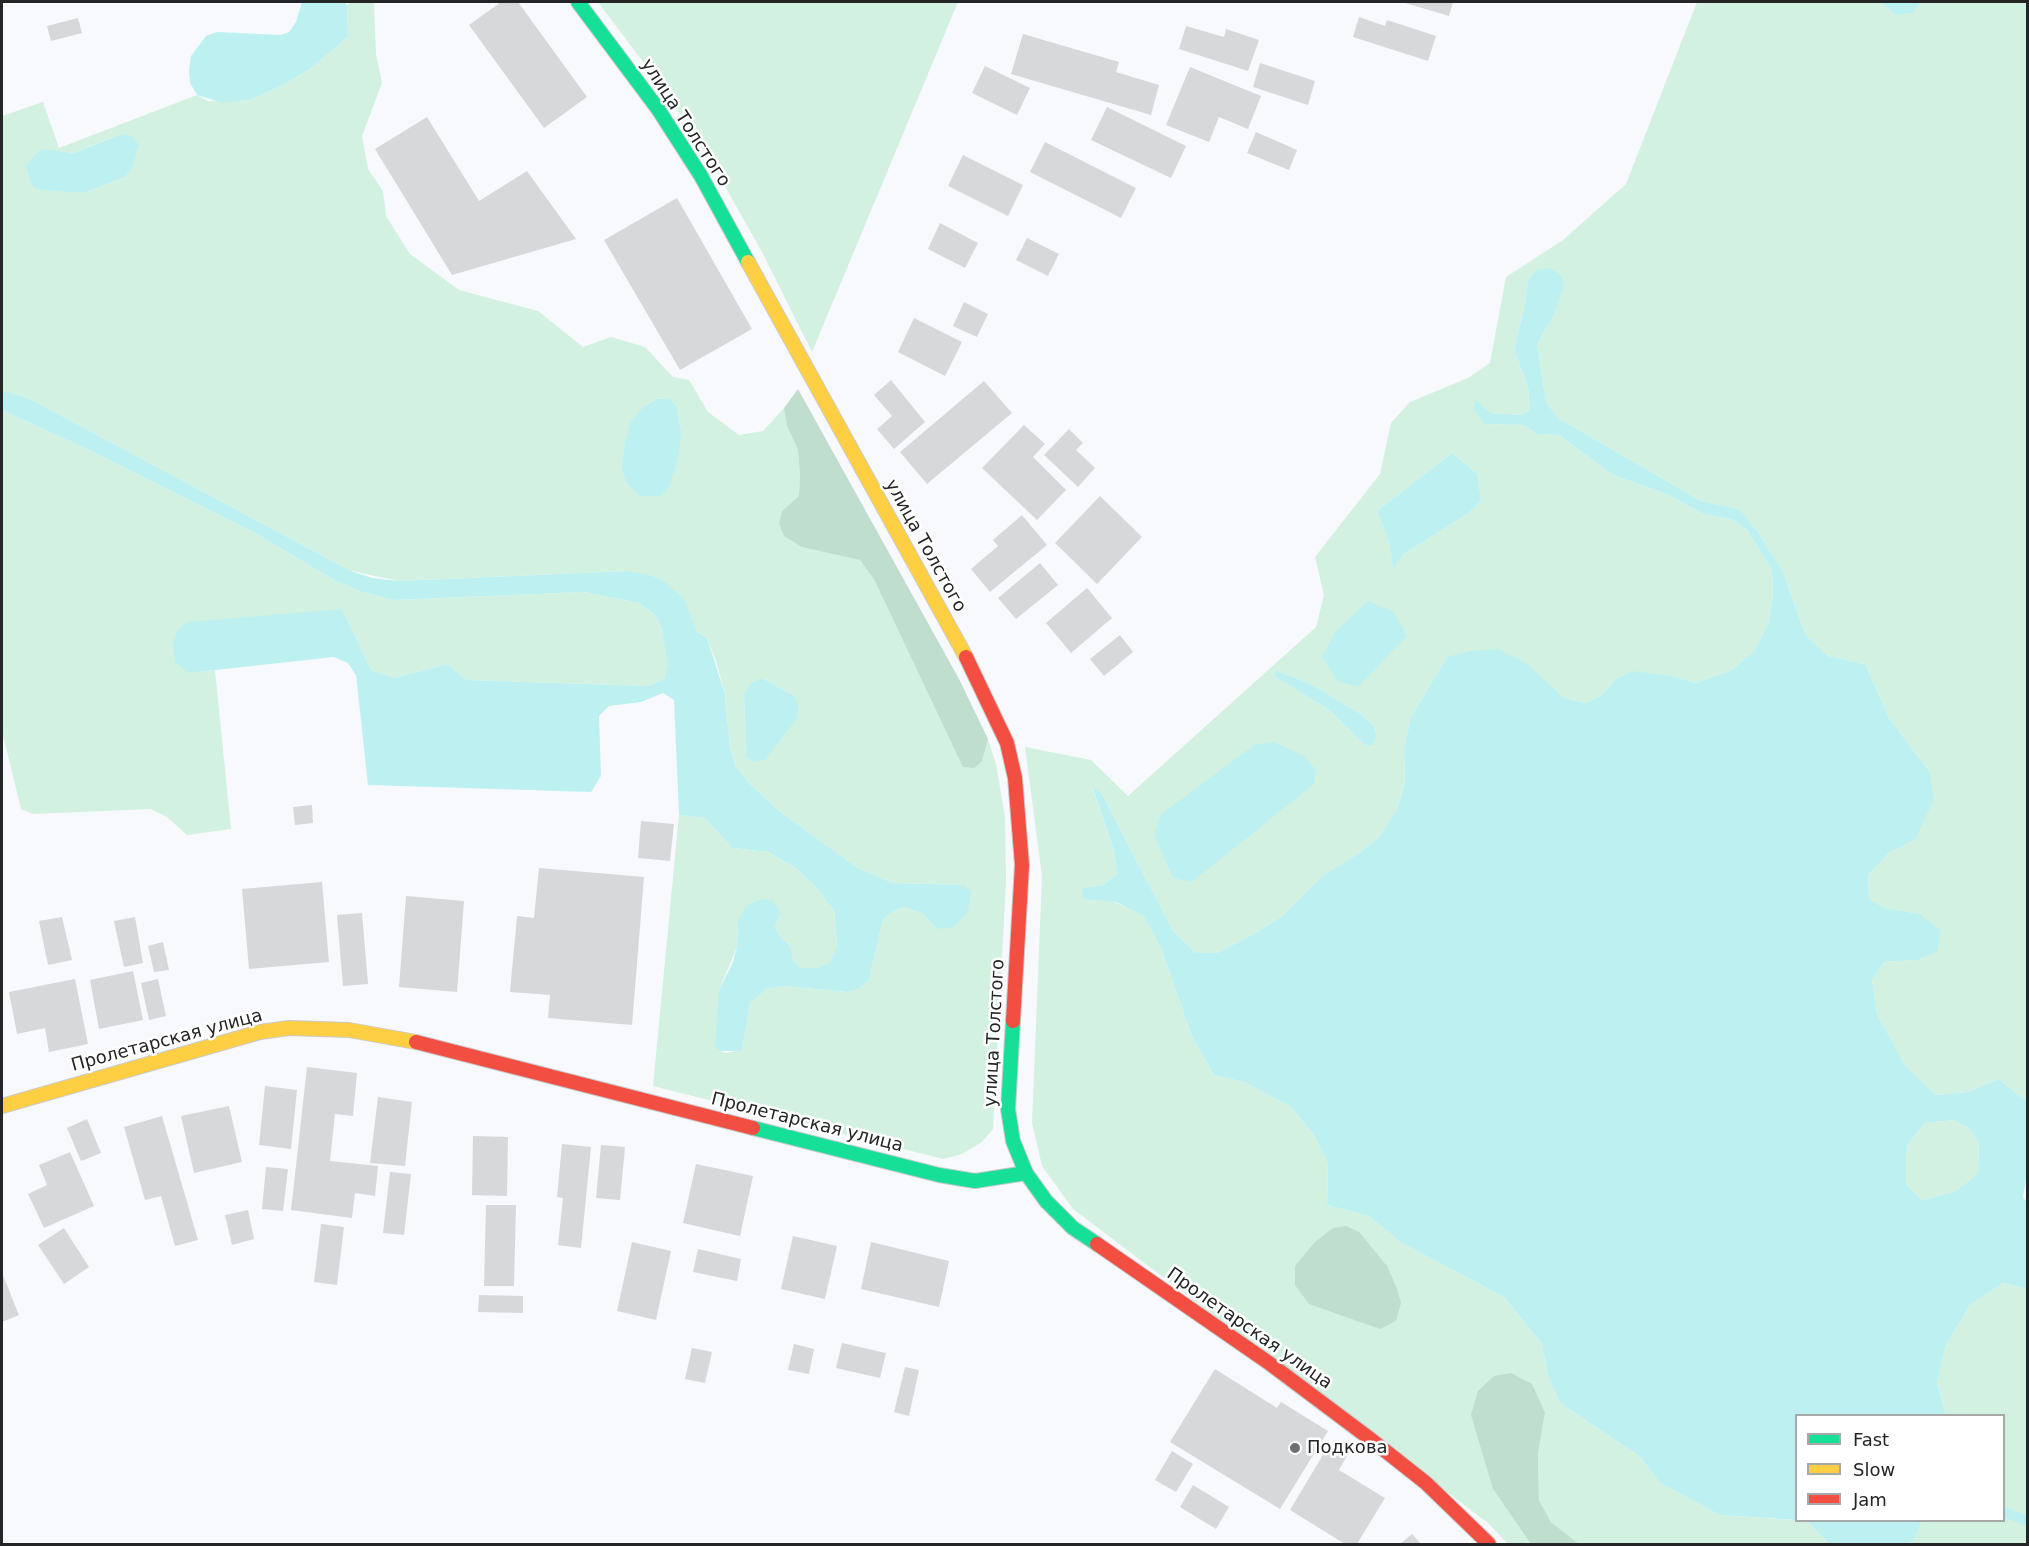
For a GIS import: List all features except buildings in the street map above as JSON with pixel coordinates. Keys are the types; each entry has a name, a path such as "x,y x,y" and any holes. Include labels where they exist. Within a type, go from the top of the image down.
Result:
{"main road":[{"name":"улица Толстого","path":"578,2 658,109 700,176 969,662 1007,743 1014,778 1022,865 1008,1109 1013,1140 1026,1173"},
{"name":"Пролетарская улица","path":"2,1106 260,1032 289,1028 349,1030 409,1040 939,1175 975,1181 1026,1173 1046,1202 1072,1228 1269,1363 1369,1438 1426,1483 1489,1545"}],"green space":[{"path":"351,2 374,2 376,54 382,83 362,136 368,169 383,191 386,216 410,254 459,290 538,311 583,347 611,337 645,347 673,377 689,380 708,412 739,435 763,431 784,408 787,426 798,450 800,475 799,496 782,511 836,554 860,560 988,739 996,764 1005,817 1006,881 993,1129 982,1142 962,1154 943,1159 653,1086 679,815 705,818 732,848 768,852 796,868 817,888 834,911 837,945 830,964 817,968 802,968 793,961 791,947 779,935 775,926 738,921 737,947 719,990 720,1051 726,1053 742,1050 750,1003 757,994 766,989 781,986 848,992 859,989 869,980 883,920 893,911 905,907 923,914 938,928 964,885 893,883 858,868 779,811 750,784 736,767 730,748 725,694 716,661 707,638 697,632 691,619 626,571 399,581 351,571 32,400 2,390 2,116 43,102 59,148 197,95 208,101 252,99 310,69 348,37 347,5","holes":["111,138 124,177 84,193 77,192 45,149 73,153","669,398 677,407 681,430 644,406 657,399","762,678 795,696 753,762 746,756 744,695"]},
{"path":"598,2 958,2 812,352 762,252 713,165 667,94"},
{"path":"1697,2 1880,2 1896,15 1913,13 1921,2 2027,2 2027,1102 1999,1079 1968,1092 1936,1095 1905,1067 1877,1014 1872,980 1884,962 1916,960 1920,914 1885,908 1869,899 1868,875 1889,853 1915,840 1929,771 1889,718 1865,664 1828,656 1805,634 1783,572 1758,532 1740,511 1701,501 1558,418 1546,402 1537,344 1553,317 1528,280 1514,350 1528,387 1530,409 1522,415 1490,413 1484,424 1524,425 1537,434 1559,435 1613,475 1669,495 1703,514 1733,520 1748,531 1772,571 1773,595 1768,624 1755,650 1732,670 1696,683 1672,676 1615,680 1602,695 1586,703 1564,698 1548,686 1447,657 1411,717 1404,749 1405,783 1397,809 1379,837 1358,854 1323,875 1283,915 1256,933 1217,953 1196,953 1173,931 1102,794 1092,787 1114,851 1117,874 1103,885 1082,888 1144,915 1161,948 1192,1037 1214,1075 1244,1082 1290,1106 1314,1135 1328,1162 1327,1205 1369,1216 1400,1242 1504,1297 1542,1344 1548,1376 1560,1403 1639,1456 1660,1483 1720,1515 1808,1522 1829,1544 1579,1544 1551,1522 1539,1500 1538,1452 1545,1413 1493,1489 1531,1544 1508,1544 1488,1523 1073,1209 1042,1166 1032,1123 1042,876 1025,747 1091,760 1128,796 1316,627 1324,595 1315,557 1380,474 1391,423 1410,402 1468,378 1490,363 1506,277 1563,240 1626,184","holes":["1452,453 1478,474 1481,501 1469,513 1405,553 1393,568 1389,542 1377,511","1275,670 1311,684 1362,715 1373,725 1377,734 1373,745 1365,745 1328,709 1275,677","1254,745 1173,878 1232,763","1374,1250 1388,1267 1396,1286 1380,1329 1345,1315"]},
{"path":"798,389 959,679 988,739 982,761 974,768 963,767 875,581 860,560 802,547 784,536 779,523 782,511 799,496 800,475 798,450 787,426 784,408"},
{"path":"2,410 91,451 253,532 336,581 362,592 394,600 584,592 639,603 655,615 662,629 669,665 664,679 648,686 467,680 447,664 394,678 371,670 342,609 188,673 215,670 231,829 187,835 167,817 151,809 33,814 21,809 2,731"},
{"path":"1954,1120 1970,1129 1979,1144 1978,1173 1954,1192 1922,1200 1906,1184 1906,1147 1925,1123"},
{"path":"1346,1226 1359,1232 1388,1267 1396,1286 1401,1303 1396,1321 1380,1329 1309,1304 1295,1285 1295,1266 1315,1242 1333,1228"},
{"path":"2003,1283 2027,1289 2027,1544 1903,1544 1913,1542 1922,1522 2005,1522 2005,1414 1946,1414 1937,1383 1946,1345 1970,1305"},
{"path":"1511,1373 1532,1384 1545,1413 1538,1453 1539,1500 1551,1522 1579,1544 1531,1544 1493,1489 1471,1415 1478,1391 1494,1376"}],"water":[{"path":"302,2 344,2 347,5 348,37 310,69 252,99 223,103 197,95 190,83 191,56 206,36 217,32 281,35 289,32 296,22"},
{"path":"1880,2 1921,2 1913,13 1896,15"},
{"path":"122,134 133,137 139,145 132,168 124,177 84,193 45,190 35,188 31,183 26,165 39,151 45,149 73,153"},
{"path":"1549,268 1561,275 1564,287 1553,317 1537,344 1546,402 1558,418 1701,501 1740,510 1758,532 1783,572 1805,634 1828,656 1865,664 1889,718 1929,771 1934,799 1915,840 1889,853 1868,875 1869,899 1885,908 1920,914 1941,931 1937,952 1916,960 1884,962 1872,980 1877,1014 1905,1066 1936,1095 1968,1092 1999,1079 2027,1102 2028,1168 2023,1197 2028,1204 2027,1289 2003,1283 1970,1305 1946,1345 1937,1383 1946,1414 1795,1414 1795,1520 1720,1515 1660,1483 1639,1456 1560,1403 1548,1376 1542,1344 1504,1297 1400,1242 1369,1216 1327,1205 1328,1163 1314,1135 1290,1106 1244,1082 1214,1075 1192,1037 1161,948 1144,916 1116,902 1083,899 1082,888 1103,885 1117,874 1114,851 1092,786 1102,794 1173,931 1196,953 1217,953 1256,933 1283,915 1323,875 1358,854 1379,837 1397,809 1405,783 1404,749 1411,717 1447,657 1469,651 1498,649 1525,662 1564,698 1586,703 1602,695 1615,680 1632,671 1672,676 1696,683 1732,670 1755,650 1768,624 1773,595 1772,571 1748,531 1733,520 1703,514 1669,495 1613,475 1559,435 1537,434 1524,425 1484,424 1474,410 1475,399 1490,413 1522,415 1530,409 1528,387 1514,350 1528,280 1537,270","holes":["1954,1120 1970,1129 1979,1144 1978,1173 1954,1192 1922,1200 1906,1184 1906,1147 1925,1123"]},
{"path":"2,390 32,400 351,571 372,578 399,581 626,571 646,574 664,581 684,599 697,632 707,638 725,694 730,748 736,767 750,784 779,811 858,868 893,883 964,885 971,891 968,912 954,927 938,929 923,914 905,907 893,911 883,920 869,980 859,989 848,992 782,986 766,989 750,1003 742,1051 720,1051 715,1047 719,990 733,962 737,947 738,921 746,906 761,899 772,900 781,912 775,926 779,935 791,947 793,961 802,968 817,968 830,963 837,945 834,911 817,888 796,868 768,852 732,848 705,818 679,815 674,700 663,693 641,702 609,706 599,716 601,776 591,792 368,785 356,675 348,663 334,657 188,673 175,662 173,642 178,630 187,622 342,609 371,670 394,678 447,664 467,680 648,686 664,679 668,665 662,629 655,615 639,603 584,592 394,600 362,592 336,581 253,532 91,451 2,410"},
{"path":"669,398 677,407 681,430 679,454 670,486 660,496 640,496 626,482 622,468 625,442 631,421 644,406 657,399"},
{"path":"1452,453 1478,474 1481,501 1469,513 1405,553 1393,569 1389,542 1377,511"},
{"path":"1368,601 1393,611 1407,636 1358,687 1337,681 1322,657 1335,632"},
{"path":"1275,670 1311,684 1362,715 1373,725 1377,735 1373,745 1365,745 1328,709 1275,677"},
{"path":"762,678 795,696 799,708 796,720 765,760 753,762 746,757 744,695 751,683"},
{"path":"1274,742 1304,756 1315,769 1314,784 1192,882 1173,878 1154,835 1161,814 1254,745"},
{"path":"1808,1522 1922,1522 1913,1542 1829,1544"}],"waterway":[{"path":"2005,1512 2028,1521"}],"traffic: fast":[{"path":"578,2 658,109 701,176 748,262"},
{"path":"1013,1021 1008,1109 1013,1141 1026,1173 1046,1201 1073,1228 1097,1244"},
{"path":"753,1128 939,1175 975,1181 1026,1173"}],"traffic: slow":[{"path":"748,262 966,657"},
{"path":"2,1106 260,1032 289,1028 349,1030 416,1042"}],"traffic: jam":[{"path":"966,657 1007,743 1015,778 1022,865 1013,1021"},
{"path":"416,1042 753,1128"},
{"path":"1097,1244 1269,1363 1369,1438 1426,1483 1489,1544"}],"place":[{"name":"Подкова","path":"1295,1448"}]}
